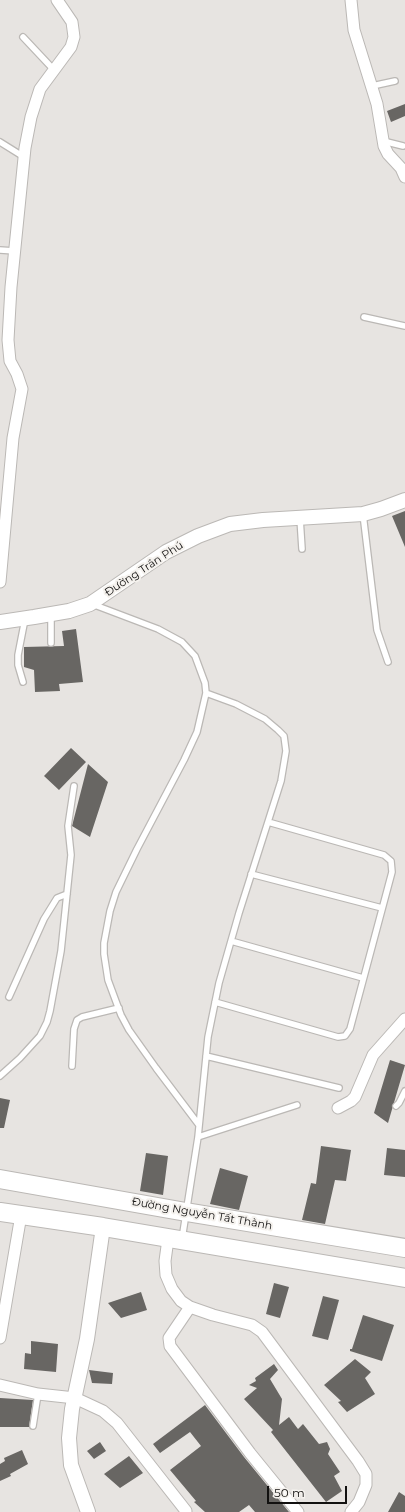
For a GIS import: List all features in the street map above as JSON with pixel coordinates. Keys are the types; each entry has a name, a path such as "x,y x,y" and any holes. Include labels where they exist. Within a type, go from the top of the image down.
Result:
{"main road":[{"name":"Đường Nguyễn Tất Thành","path":"0,1179 186,1212 405,1248"},
{"path":"0,1212 103,1227 405,1278"}],"street":[{"path":"0,582 15,424 22,389 18,374 10,361 8,340 27,131 34,104 40,89 71,47 74,37 72,22 57,0"},
{"path":"351,0 350,7 354,30 377,104 383,141 388,154 401,168 405,176"},
{"name":"Đường Trần Phú","path":"0,621 25,619 69,611 90,604 166,552 215,528 243,522 363,514 381,510 405,500"},
{"path":"338,1108 355,1097 373,1055 405,1018"},
{"path":"0,1338 21,1215"},
{"path":"88,1512 71,1465 68,1438 87,1339 103,1227"},
{"path":"175,1240 165,1261 166,1275 172,1289 181,1301 213,1315 252,1325 262,1332 358,1461 366,1474 366,1485 365,1491 359,1502 351,1512"},
{"path":"190,1306 169,1338 170,1346 250,1453 298,1512"},
{"path":"0,1385 38,1394 75,1398 103,1410 117,1423 186,1511"}],"lane":[{"path":"23,37 54,70"},
{"path":"372,86 395,81"},
{"path":"383,141 403,146"},
{"path":"0,142 24,156"},
{"path":"0,250 15,251"},
{"path":"364,317 405,326"},
{"path":"363,514 377,630 388,662"},
{"path":"300,518 302,549"},
{"path":"90,604 158,629 182,642 190,648 199,665 205,683 206,692 202,715 192,745 116,892 110,910 104,943 105,968 108,980 129,1030 142,1050 199,1125"},
{"path":"51,643 52,614"},
{"path":"23,682 18,665 18,655 25,619"},
{"path":"175,1240 186,1212 198,1137 208,1037 219,983 251,874 281,781 286,751 284,736 265,720 236,704 206,692"},
{"path":"0,1076 34,1044 44,1030 47,1022 60,951 67,894 71,855 68,826 74,786"},
{"path":"215,1002 338,1037 345,1036 350,1029 392,872 391,861 384,855 268,822"},
{"path":"251,874 382,908"},
{"path":"9,997 44,919 58,898 67,894"},
{"path":"231,941 363,978"},
{"path":"72,1066 74,1029 77,1020 82,1017 119,1008"},
{"path":"206,1056 339,1088"},
{"path":"396,1106 405,1091"},
{"path":"198,1137 297,1105"},
{"path":"33,1426 38,1394"}],"building":[{"path":"405,104 405,116 391,122 387,111"},
{"path":"405,511 405,547 392,516"},
{"path":"76,629 83,682 59,684 60,691 35,692 34,670 24,667 24,647 64,646 62,631"},
{"path":"71,748 86,762 59,790 44,776"},
{"path":"88,764 108,782 90,837 72,826"},
{"path":"390,1060 405,1065 388,1123 374,1113"},
{"path":"0,1098 10,1100 4,1128 0,1128"},
{"path":"321,1146 351,1150 346,1181 335,1180 325,1224 302,1220 311,1183 316,1184"},
{"path":"387,1148 405,1150 405,1177 384,1175"},
{"path":"146,1153 168,1156 163,1195 140,1191"},
{"path":"220,1168 248,1176 239,1210 210,1204"},
{"path":"274,1283 289,1287 280,1318 266,1314"},
{"path":"141,1292 147,1310 121,1318 108,1303"},
{"path":"323,1296 339,1300 328,1340 312,1336"},
{"path":"363,1315 394,1325 382,1361 350,1351 350,1349 352,1349"},
{"path":"31,1341 58,1344 56,1372 24,1369 25,1353 31,1354"},
{"path":"355,1359 371,1372 365,1378 375,1394 347,1412 338,1402 341,1401 324,1385"},
{"path":"274,1364 278,1370 270,1379 282,1399 279,1425 289,1417 298,1429 303,1424 319,1444 327,1442 330,1449 328,1454 340,1472 334,1476 342,1491 326,1502 271,1432 273,1430 244,1399 257,1388 249,1385 256,1381 255,1378"},
{"path":"89,1370 113,1373 112,1384 92,1383"},
{"path":"0,1398 33,1400 29,1427 0,1427"},
{"path":"205,1405 244,1457 289,1512 255,1512 249,1505 239,1512 205,1512 194,1502 196,1501 170,1470 201,1446 190,1432 160,1453 153,1444"},
{"path":"100,1442 106,1451 94,1459 87,1451"},
{"path":"22,1450 28,1464 10,1474 11,1476 0,1481 0,1464 5,1461 4,1458"},
{"path":"129,1456 143,1473 120,1488 104,1474"},
{"path":"399,1492 405,1496 405,1512 388,1512"}]}
